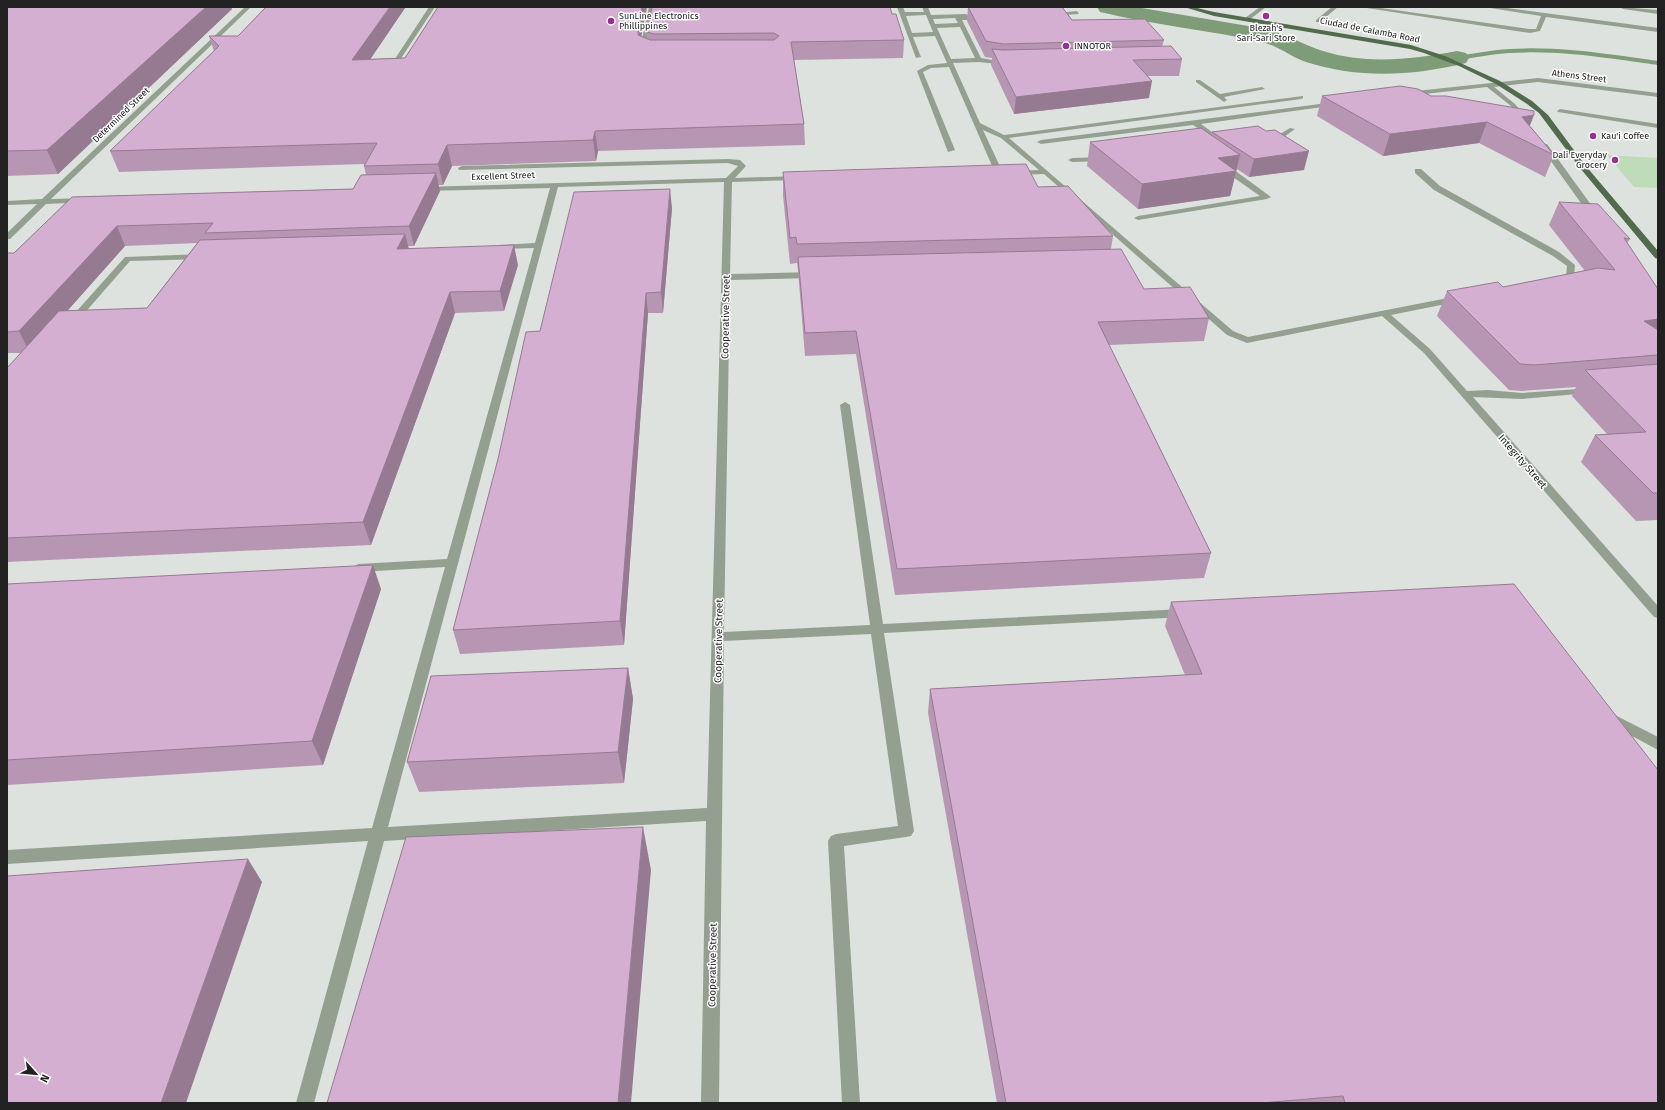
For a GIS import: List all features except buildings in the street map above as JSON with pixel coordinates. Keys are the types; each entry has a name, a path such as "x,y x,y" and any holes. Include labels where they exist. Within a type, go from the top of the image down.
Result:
{"main road":[{"name":"Ciudad de Calamba Road","path":"1187,7 1247,19 1382,40 1427,52 1498,84 1530,102 1542,112 1571,152 1658,256"}],"street":[{"name":"Determined Street","path":"7,236 248,7"},
{"path":"388,74 432,7"},
{"path":"652,7 644,43 644,52 654,56"},
{"path":"900,7 918,57"},
{"path":"1247,19 1263,7"},
{"path":"1318,21 1335,7"},
{"path":"1363,7 1530,31 1538,30 1544,15"},
{"path":"1487,7 1658,30"},
{"path":"1623,7 1658,12"},
{"path":"903,14 927,12 990,17 958,18 979,60"},
{"path":"927,12 976,124 995,173 1043,172"},
{"path":"1067,16 1045,15 1077,13"},
{"path":"933,26 962,25"},
{"path":"910,35 936,34"},
{"path":"951,150 920,71 930,66 979,60 989,63 1017,63"},
{"name":"Athens Street","path":"1403,94 1529,80 1551,81 1658,95"},
{"path":"1198,81 1232,108"},
{"path":"1488,85 1513,105 1528,124 1515,123"},
{"path":"1218,96 1262,89"},
{"path":"1003,137 1232,108 1301,97"},
{"path":"1041,142 1343,103"},
{"path":"1560,112 1658,126"},
{"path":"1194,123 1223,144 1231,143"},
{"path":"976,124 1003,137 1025,154 1043,172 1230,333 1247,340 1467,297"},
{"path":"1166,127 1178,135"},
{"path":"1260,139 1282,136 1292,130"},
{"path":"1537,137 1598,221"},
{"path":"1072,160 1090,161 1113,158"},
{"path":"462,168 728,161 736,162 742,166 728,180"},
{"path":"1138,218 1266,197 1216,161"},
{"path":"1418,171 1438,188 1556,254 1571,265 1570,277 1549,281"},
{"name":"Excellent Street","path":"411,189 807,178"},
{"name":"Cooperative Street","path":"710,1103 714,814 728,180"},
{"path":"305,1103 555,184"},
{"path":"7,202 92,200"},
{"path":"491,247 538,245"},
{"path":"65,330 128,259 214,256"},
{"path":"726,277 827,274"},
{"name":"Integrity Street","path":"1384,313 1427,351 1658,614"},
{"path":"1464,394 1488,392 1522,396 1598,389"},
{"path":"845,405 906,831 836,840 851,1103"},
{"path":"348,569 451,563"},
{"path":"718,637 1193,613"},
{"path":"415,699 430,698"},
{"path":"1594,710 1630,727 1658,744"},
{"path":"7,857 714,814"}],"green space":[{"path":"1607,155 1658,158 1658,188 1634,187"}],"waterway":[{"path":"1108,7 1167,20 1266,36 1313,56 1349,65 1367,67 1403,66 1457,58"},
{"path":"1457,58 1528,50 1584,53 1658,63"}],"place":[{"name":"Blezah's Sari-Sari Store","path":"1266,16"},
{"name":"SunLine Electronics Phillippines","path":"611,21"},
{"name":"INNOTOR","path":"1066,46"},
{"name":"Kau'i Coffee","path":"1593,136"},
{"name":"Dali Everyday Grocery","path":"1615,160"}]}
